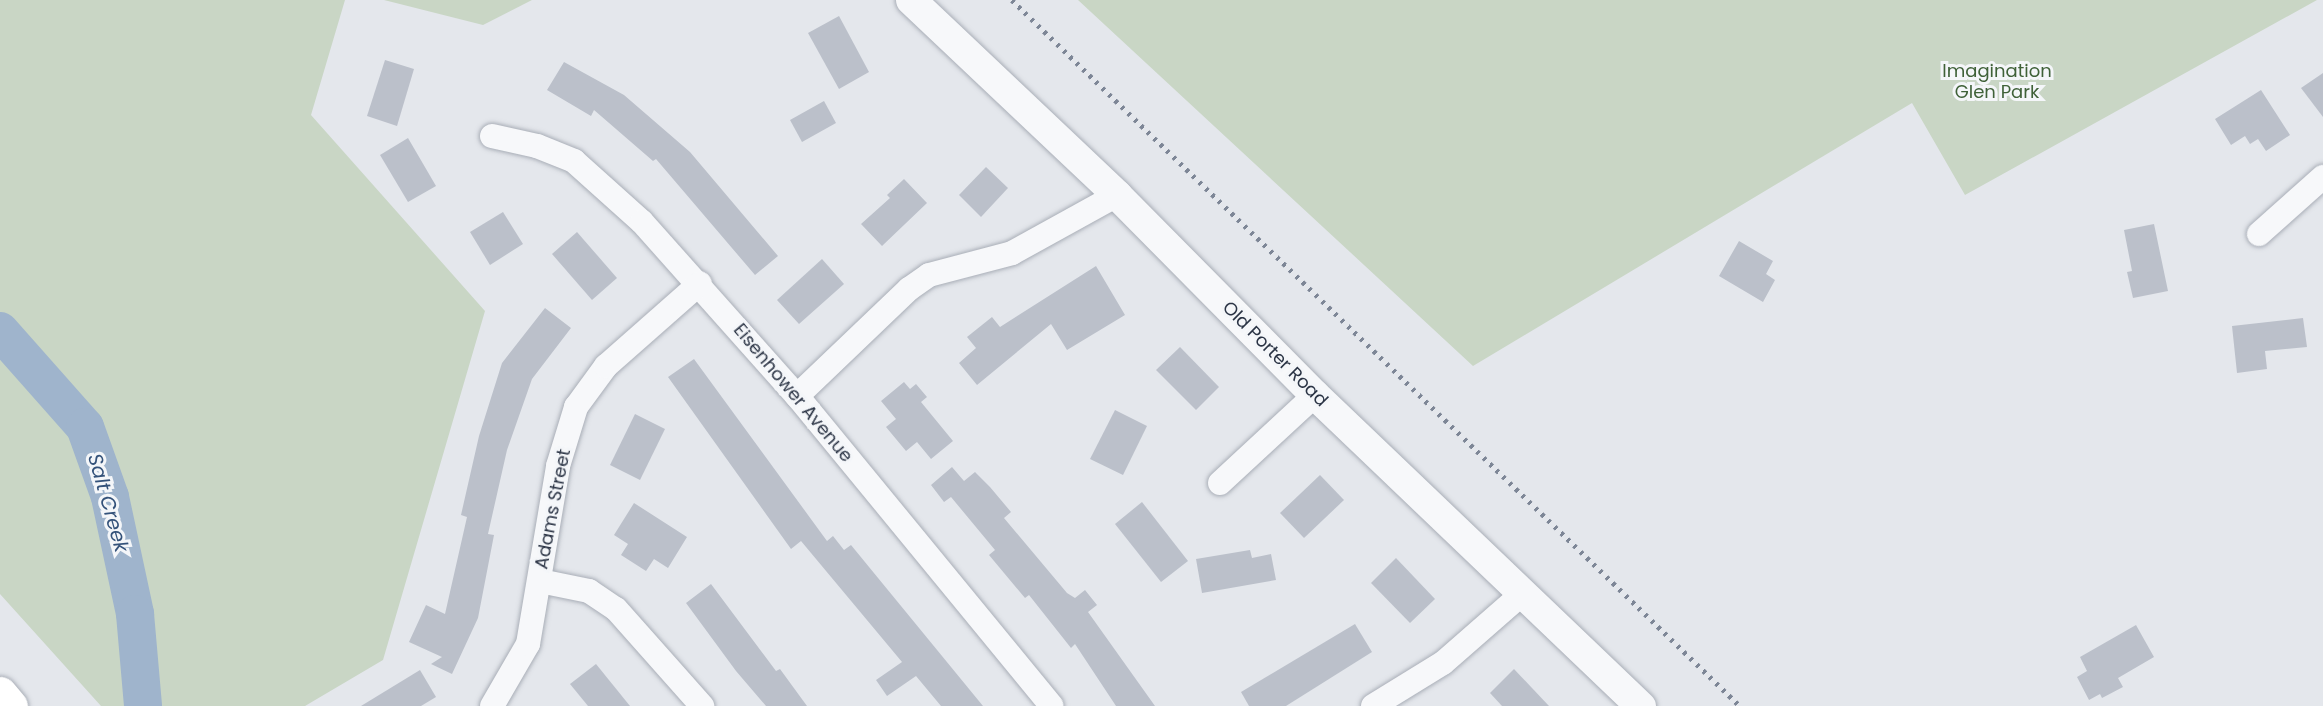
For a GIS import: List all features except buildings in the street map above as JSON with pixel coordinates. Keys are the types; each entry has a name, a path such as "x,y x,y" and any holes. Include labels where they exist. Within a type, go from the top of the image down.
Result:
{"main road":[{"path":"0,693 11,706"}],"street":[{"name":"Old Porter Road","path":"910,0 1117,195 1315,395 1641,706"},
{"name":"Eisenhower Avenue","path":"492,136 537,146 574,161 614,194 700,283 797,396 1052,706"},
{"path":"2259,234 2323,177"},
{"path":"797,396 909,289 929,274 1012,253 1117,195"},
{"name":"Adams Street","path":"492,706 528,644 558,466 576,407 606,366 700,283"},
{"path":"1220,483 1315,395"},
{"path":"540,581 589,591 616,609 702,706"},
{"path":"1373,706 1443,663 1523,592"}],"green space":[{"path":"0,0 345,0 311,115 485,311 383,660 305,706 101,706 0,594"},
{"path":"384,0 532,0 483,25"},
{"name":"Imagination Glen Park","path":"1078,0 2317,0 1965,195 1912,103 1473,366"}],"waterway":[{"name":"Salt Creek","path":"0,331 85,427 110,497 135,614 143,706"}],"railway":[{"path":"1012,0 1740,706"}]}
